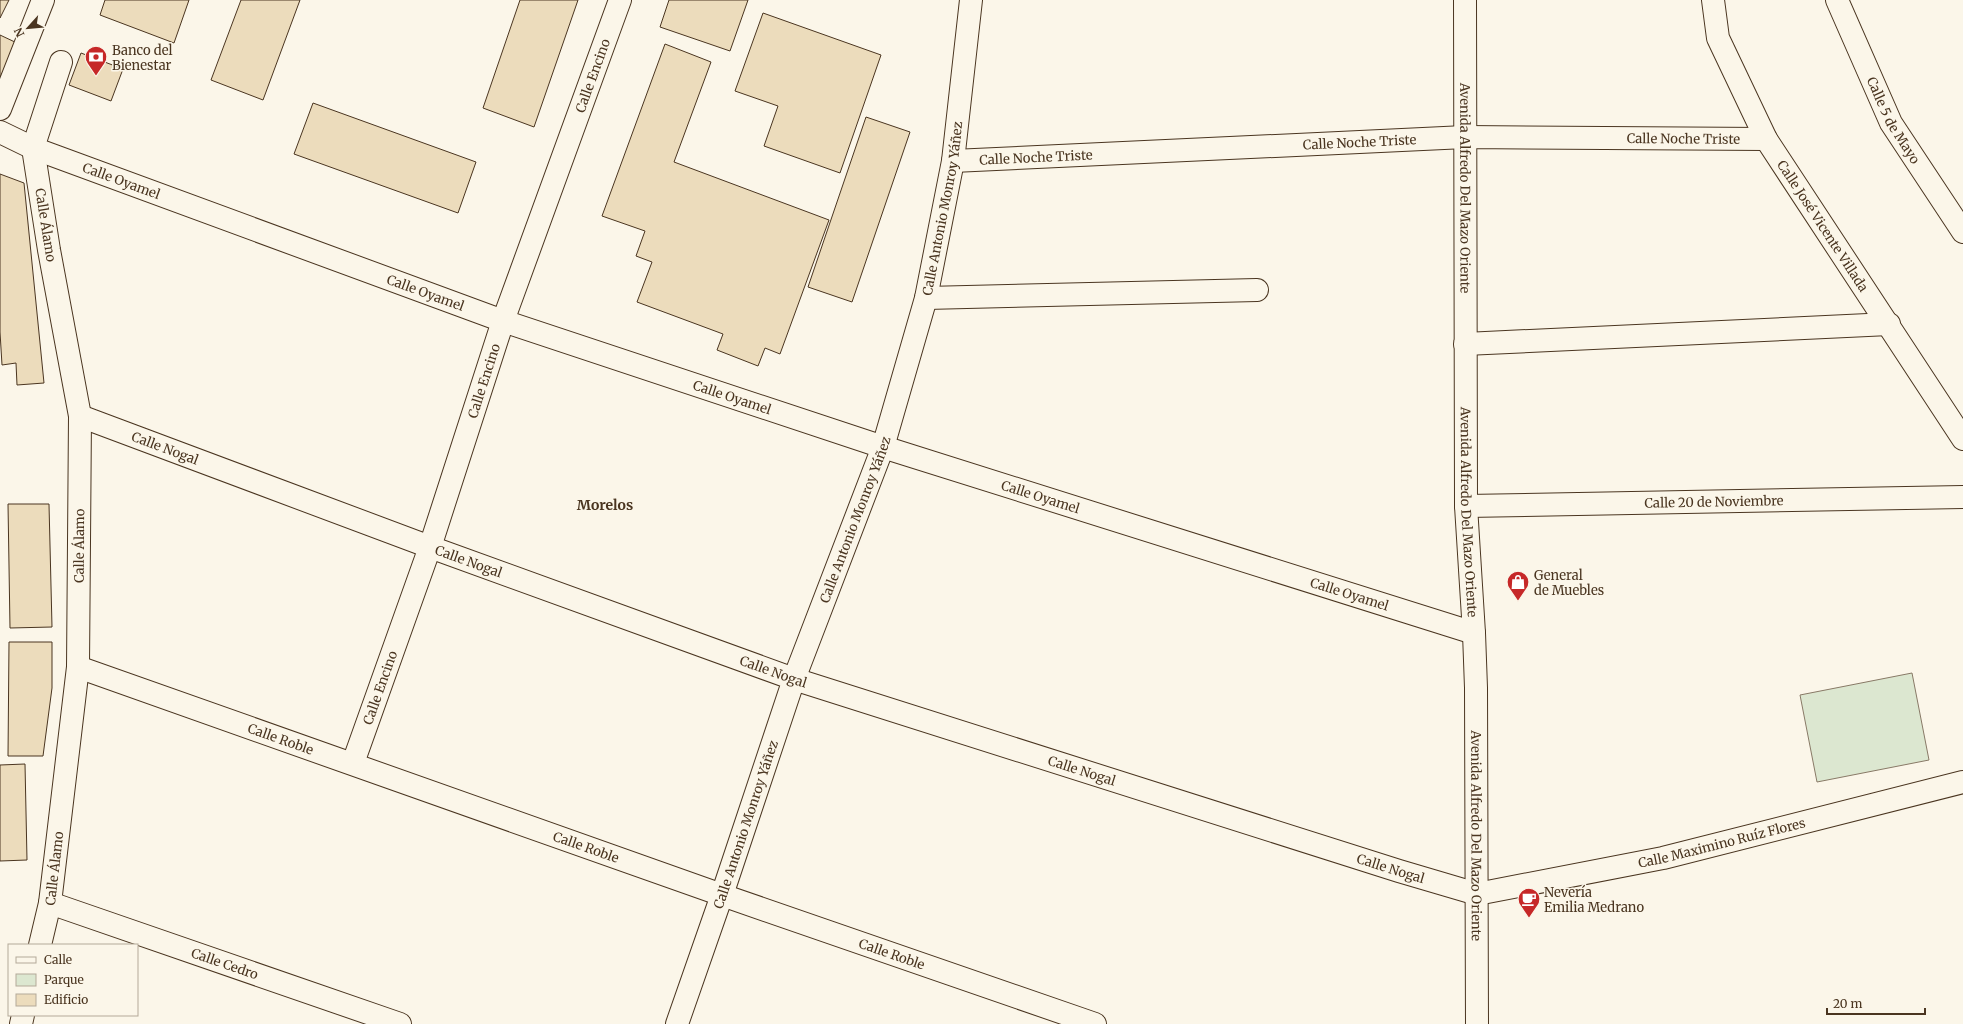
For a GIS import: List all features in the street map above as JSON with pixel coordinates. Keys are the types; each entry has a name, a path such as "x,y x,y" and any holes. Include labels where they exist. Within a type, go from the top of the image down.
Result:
{"street":[{"path":"0,109 43,0"},
{"name":"Calle Encino","path":"353,763 430,547 503,321 620,0"},
{"name":"Calle Antonio Monroy Yáñez","path":"677,1024 794,679 882,447 926,298 953,160 971,0"},
{"name":"Avenida Alfredo Del Mazo Oriente","path":"1465,0 1466,506 1474,633 1478,1024"},
{"name":"Calle José Vicente Villada","path":"1714,0 1718,38 1766,139 1889,324 1963,439"},
{"name":"Calle 5 de Mayo","path":"1837,0 1891,123 1963,232"},
{"path":"33,148 61,62"},
{"name":"Calle Oyamel","path":"0,132 33,148 503,321 882,447 1474,633"},
{"name":"Calle Noche Triste","path":"953,160 1465,137 1766,139"},
{"name":"Calle Álamo","path":"33,148 80,416 78,667 50,903 40,944"},
{"path":"926,298 1257,290"},
{"path":"1465,344 1889,324"},
{"name":"Calle Nogal","path":"80,416 430,547 794,679 1398,871 1477,894"},
{"name":"Calle 20 de Noviembre","path":"1466,506 1963,497"},
{"name":"Calle Roble","path":"78,667 353,763 722,895 1095,1024"},
{"name":"Calle Maximino Ruíz Flores","path":"1477,894 1663,858 1963,782"},
{"name":"Calle Cedro","path":"50,903 400,1024"}],"green space":[{"path":"1912,673 1929,760 1817,782 1800,695"}],"building":[{"path":"0,0 9,0 0,18"},
{"path":"105,0 189,0 174,43 100,15"},
{"path":"241,0 300,0 263,100 211,80"},
{"path":"520,0 578,0 534,127 483,108"},
{"path":"669,0 748,0 730,51 660,27"},
{"path":"763,13 881,55 840,173 764,146 778,106 735,91"},
{"path":"0,35 17,43 0,78"},
{"path":"665,44 711,62 674,162 829,220 780,354 765,348 758,366 717,350 723,334 637,302 652,262 636,256 645,231 602,216"},
{"name":"Banco del Bienestar","path":"81,53 123,69 111,101 69,85"},
{"path":"313,103 476,162 458,213 294,154"},
{"path":"866,117 910,132 852,302 808,287"},
{"path":"0,174 24,183 44,383 17,385 16,363 2,365 0,332"},
{"path":"8,504 49,504 52,627 10,628"},
{"path":"9,642 52,642 52,688 43,756 8,756"},
{"path":"25,764 27,860 0,861 0,765"}],"place":[{"name":"Banco del Bienestar","path":"96,76"},
{"name":"General de Muebles","path":"1518,602"},
{"name":"Nevería Emilia Medrano","path":"1529,918"}],"district":[{"name":"Morelos","path":"605,505"}]}
